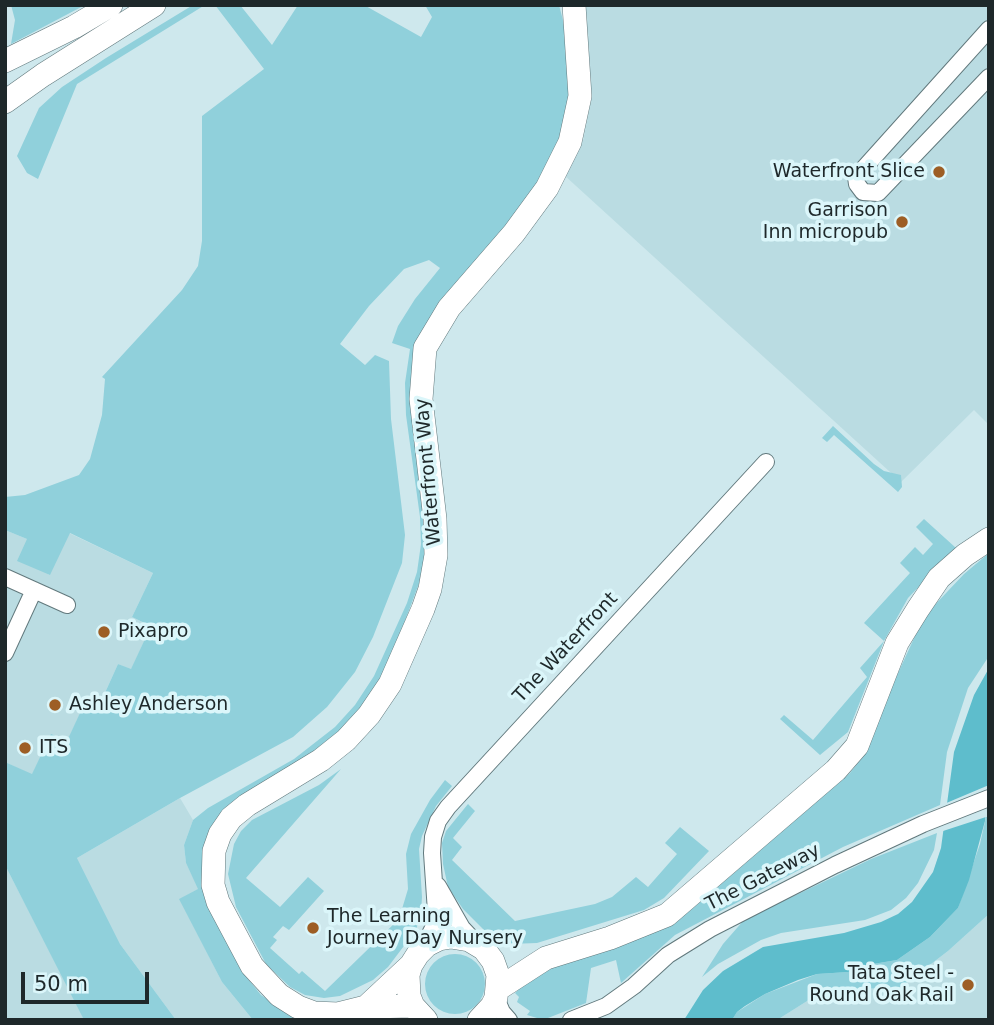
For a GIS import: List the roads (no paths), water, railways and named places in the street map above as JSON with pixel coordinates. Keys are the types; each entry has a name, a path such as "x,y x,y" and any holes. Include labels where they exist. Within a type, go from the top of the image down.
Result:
{"street":[{"path":"5,61 74,27 111,5"},
{"path":"5,102 154,5"},
{"name":"Waterfront Way","path":"420,1013 366,1007 338,1014 314,1013 298,1007 265,983 252,967 218,902 213,877 214,851 220,834 231,818 247,805 321,760 346,740 369,715 390,684 423,609 430,589 436,555 435,519 421,399 425,348 449,308 514,233 547,188 570,142 580,96 574,5"},
{"path":"989,29 856,177 863,192 878,193 989,77"},
{"name":"The Waterfront","path":"416,958 435,920 433,836 438,821 766,462"},
{"path":"481,1019 497,994 546,958 610,938 667,915 836,770 857,747 897,643 918,609 939,578 965,555 989,539"},
{"path":"5,577 67,605"},
{"path":"5,653 34,590"},
{"name":"The Gateway","path":"571,1020 606,1006 668,956 710,929 835,865 923,824 989,798"},
{"name":"The Waterfront","path":"434,878 462,928 481,946"},
{"path":"366,1007 439,939 451,937 511,957 546,958"},
{"path":"481,946 493,961 498,975 497,994 502,1012 509,1020"},
{"name":"Waterfront Way","path":"416,958 407,986 420,1013"}],"place":[{"name":"Waterfront Slice","path":"939,172"},
{"name":"Garrison Inn micropub","path":"902,222"},
{"name":"Pixapro","path":"104,632"},
{"name":"Ashley Anderson","path":"55,705"},
{"name":"ITS","path":"25,748"},
{"name":"The Learning Journey Day Nursery","path":"313,928"},
{"name":"Tata Steel - Round Oak Rail","path":"968,985"}]}
